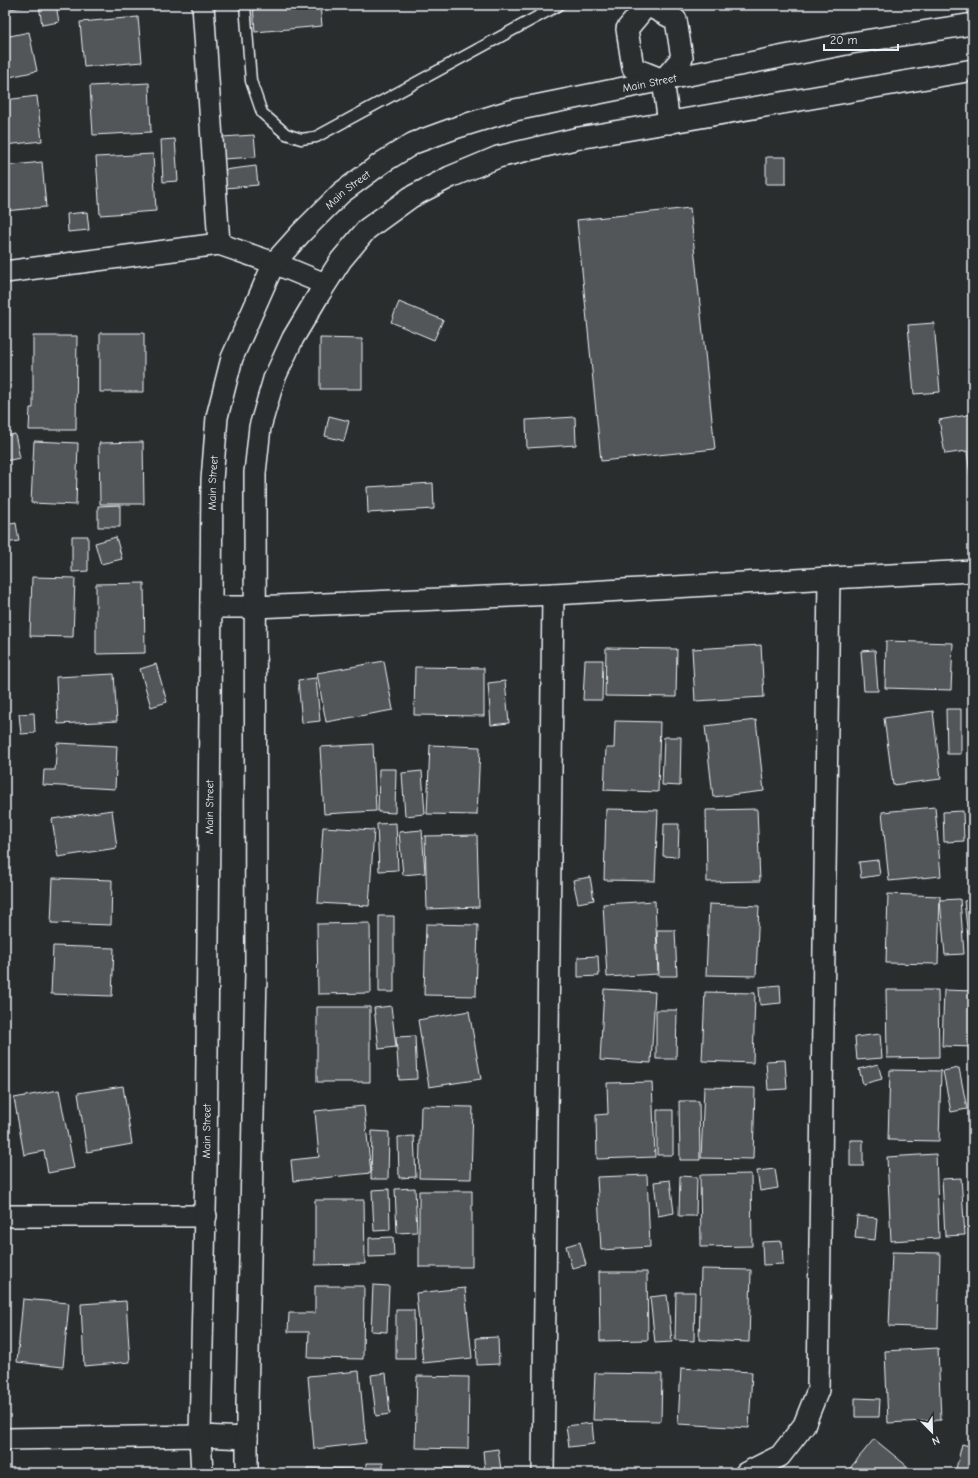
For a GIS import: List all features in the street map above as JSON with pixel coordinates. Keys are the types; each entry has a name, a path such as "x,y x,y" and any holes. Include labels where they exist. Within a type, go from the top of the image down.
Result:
{"street":[{"path":"203,5 219,244"},
{"path":"663,80 633,68 627,29 647,5 676,20 682,58 663,80 669,123"},
{"name":"Main Street","path":"202,1473 200,1436 206,1216 212,480 218,417 232,358 274,263 301,233 341,193 383,162 414,144 458,127 510,111 663,80 851,44 973,24"},
{"path":"247,1473 256,973 255,473 260,428 274,379 293,338 341,260 367,229 411,197 450,176 498,157 579,138 973,70"},
{"path":"5,272 219,244 274,263 325,284"},
{"path":"211,606 255,607 553,594 973,571"},
{"path":"746,1473 780,1456 804,1425 818,1390 829,578"},
{"path":"543,1473 553,594"},
{"path":"5,1216 206,1216"},
{"path":"5,1439 200,1436 247,1438"}],"lane":[{"path":"245,5 251,81 262,113 286,134 301,139 316,137 559,5"}],"building":[{"path":"5,5 33,5 5,10"},
{"path":"39,5 56,5 59,22 42,25"},
{"path":"253,5 320,5 322,26 255,32"},
{"path":"138,17 142,62 84,67 80,22"},
{"path":"29,32 37,71 5,78 5,37"},
{"path":"149,83 151,132 93,135 90,86"},
{"path":"37,96 42,141 5,145 5,100"},
{"path":"254,135 256,157 223,159 222,137"},
{"path":"175,139 178,181 163,182 161,140"},
{"path":"153,154 156,211 100,215 96,157"},
{"path":"766,157 786,157 786,184 766,184"},
{"path":"42,162 46,207 5,211 5,166"},
{"path":"256,166 258,185 226,188 224,170"},
{"path":"690,208 715,449 601,461 577,220"},
{"path":"87,212 89,230 68,232 67,214"},
{"path":"399,302 443,320 434,340 391,322"},
{"path":"934,323 940,392 914,394 908,325"},
{"path":"100,333 144,333 144,392 100,392"},
{"path":"33,336 77,336 76,430 29,430 30,408 33,408"},
{"path":"320,338 362,339 362,389 320,389"},
{"path":"973,414 973,475 970,475 967,451 945,454 939,420"},
{"path":"329,416 349,421 344,441 325,436"},
{"path":"575,417 576,445 527,448 526,420"},
{"path":"15,434 20,458 5,461 5,436"},
{"path":"34,441 78,443 76,505 31,503"},
{"path":"143,442 144,504 100,504 99,443"},
{"path":"433,483 434,509 368,513 367,487"},
{"path":"120,505 120,527 98,527 98,506"},
{"path":"16,523 19,541 5,543 5,525"},
{"path":"72,536 88,536 88,571 72,572"},
{"path":"116,537 122,559 101,564 95,543"},
{"path":"32,577 75,578 73,637 30,636"},
{"path":"144,583 145,653 96,654 96,584"},
{"path":"886,641 953,643 951,690 885,688"},
{"path":"761,645 764,697 695,701 692,649"},
{"path":"606,648 677,649 676,697 605,696"},
{"path":"875,650 878,691 864,691 861,651"},
{"path":"585,660 603,660 602,700 583,700"},
{"path":"384,661 393,710 326,722 317,673"},
{"path":"156,664 167,702 151,707 140,669"},
{"path":"415,667 484,668 484,716 414,715"},
{"path":"114,674 117,721 58,724 56,677"},
{"path":"316,678 320,721 302,723 298,680"},
{"path":"505,681 509,723 491,725 488,683"},
{"path":"946,709 961,709 961,754 947,754"},
{"path":"933,711 941,779 893,785 884,718"},
{"path":"34,713 35,733 21,734 19,714"},
{"path":"756,720 764,791 713,797 705,726"},
{"path":"615,721 660,722 658,792 604,790 606,748 614,748"},
{"path":"972,730 973,783 971,783"},
{"path":"664,737 681,737 680,786 662,785"},
{"path":"57,743 117,746 115,789 43,785 44,770 55,770"},
{"path":"373,744 376,811 324,814 320,747"},
{"path":"430,745 480,747 477,815 427,814"},
{"path":"379,769 396,769 395,813 378,812"},
{"path":"422,771 425,814 405,816 402,773"},
{"path":"935,807 941,876 889,881 882,812"},
{"path":"606,809 658,810 655,881 604,880"},
{"path":"757,809 760,881 707,882 706,810"},
{"path":"112,810 117,848 58,857 52,819"},
{"path":"963,811 964,841 944,842 943,812"},
{"path":"396,823 398,870 379,871 377,824"},
{"path":"664,824 679,824 678,857 663,856"},
{"path":"323,827 374,830 369,906 318,903"},
{"path":"422,830 425,873 403,875 399,832"},
{"path":"477,835 479,907 427,909 425,836"},
{"path":"878,860 880,875 861,878 859,862"},
{"path":"590,877 594,900 578,903 573,880"},
{"path":"53,878 112,880 111,925 51,923"},
{"path":"888,894 940,896 938,964 886,963"},
{"path":"960,899 964,954 945,955 940,900"},
{"path":"973,900 973,955 970,955 964,901"},
{"path":"655,901 658,974 607,977 603,904"},
{"path":"709,904 759,906 756,976 706,975"},
{"path":"379,916 394,916 394,992 379,992"},
{"path":"370,923 371,993 318,994 317,924"},
{"path":"426,924 478,925 476,996 424,995"},
{"path":"657,930 675,930 677,976 659,976"},
{"path":"53,946 114,948 112,996 51,994"},
{"path":"598,956 599,976 578,977 578,957"},
{"path":"780,985 781,1003 760,1005 759,987"},
{"path":"604,989 655,992 651,1063 600,1060"},
{"path":"886,990 938,990 939,1057 887,1058"},
{"path":"944,990 973,991 973,1047 942,1046"},
{"path":"705,992 755,993 753,1063 702,1061"},
{"path":"391,1006 396,1047 379,1049 374,1008"},
{"path":"317,1007 370,1007 370,1082 317,1082"},
{"path":"656,1010 677,1010 676,1059 656,1059"},
{"path":"469,1011 481,1079 429,1087 418,1020"},
{"path":"880,1034 882,1058 857,1060 855,1037"},
{"path":"415,1036 417,1079 399,1080 396,1037"},
{"path":"785,1060 787,1089 768,1090 766,1061"},
{"path":"878,1064 882,1079 863,1084 859,1069"},
{"path":"959,1068 967,1109 951,1112 943,1071"},
{"path":"890,1070 941,1071 939,1141 888,1140"},
{"path":"652,1082 655,1157 597,1159 596,1115 608,1114 607,1083"},
{"path":"123,1086 132,1144 87,1152 78,1093"},
{"path":"704,1087 755,1088 753,1159 701,1158"},
{"path":"59,1090 74,1168 48,1173 44,1151 24,1155 14,1098"},
{"path":"679,1101 699,1101 700,1160 680,1160"},
{"path":"364,1106 371,1173 293,1181 291,1160 319,1157 315,1111"},
{"path":"421,1106 473,1107 471,1179 419,1178"},
{"path":"657,1110 673,1110 673,1155 657,1155"},
{"path":"372,1131 389,1132 388,1179 371,1179"},
{"path":"414,1136 416,1177 399,1178 398,1137"},
{"path":"850,1140 863,1140 863,1166 850,1166"},
{"path":"936,1154 939,1238 891,1241 887,1157"},
{"path":"775,1169 778,1188 760,1191 757,1171"},
{"path":"751,1174 752,1246 701,1247 700,1175"},
{"path":"647,1175 650,1247 601,1250 597,1177"},
{"path":"680,1176 697,1177 696,1216 679,1216"},
{"path":"961,1178 965,1235 945,1236 942,1179"},
{"path":"670,1180 674,1213 658,1216 654,1182"},
{"path":"415,1188 417,1232 397,1233 395,1189"},
{"path":"389,1189 390,1230 374,1231 372,1190"},
{"path":"419,1191 472,1191 472,1267 419,1267"},
{"path":"315,1200 364,1200 365,1264 315,1265"},
{"path":"857,1216 877,1218 875,1240 855,1238"},
{"path":"393,1237 394,1256 369,1257 369,1238"},
{"path":"782,1241 783,1264 763,1265 762,1242"},
{"path":"580,1242 586,1265 572,1268 566,1246"},
{"path":"892,1252 940,1253 938,1328 889,1326"},
{"path":"971,1253 973,1253 973,1297 971,1297"},
{"path":"701,1269 751,1270 749,1342 699,1340"},
{"path":"599,1272 647,1272 648,1340 600,1341"},
{"path":"373,1285 389,1286 387,1332 371,1331"},
{"path":"315,1286 364,1286 363,1359 308,1358 309,1332 288,1332 289,1313 315,1313"},
{"path":"465,1288 472,1358 423,1363 416,1293"},
{"path":"676,1292 695,1292 694,1341 675,1340"},
{"path":"667,1295 672,1342 655,1343 650,1297"},
{"path":"23,1299 69,1303 63,1367 17,1362"},
{"path":"126,1301 130,1362 84,1366 81,1304"},
{"path":"396,1310 414,1310 415,1359 396,1359"},
{"path":"498,1337 499,1364 477,1365 476,1338"},
{"path":"938,1348 941,1420 888,1423 885,1351"},
{"path":"681,1368 752,1372 749,1428 678,1424"},
{"path":"359,1371 366,1443 314,1449 308,1376"},
{"path":"386,1373 390,1414 376,1416 371,1375"},
{"path":"595,1373 662,1374 661,1421 593,1420"},
{"path":"417,1376 469,1377 468,1449 415,1448"},
{"path":"855,1398 880,1399 879,1417 855,1417"},
{"path":"592,1423 594,1444 569,1447 566,1426"},
{"path":"874,1439 913,1471 912,1473 846,1473"},
{"path":"962,1444 973,1447 973,1473 955,1473"},
{"path":"498,1449 501,1470 485,1472 483,1451"},
{"path":"366,1463 383,1463 383,1473 366,1473"},
{"path":"308,1468 361,1469 361,1473 308,1473"},
{"path":"416,1468 468,1469 468,1473 416,1473"},
{"path":"397,1470 412,1470 412,1473 397,1473"}]}
